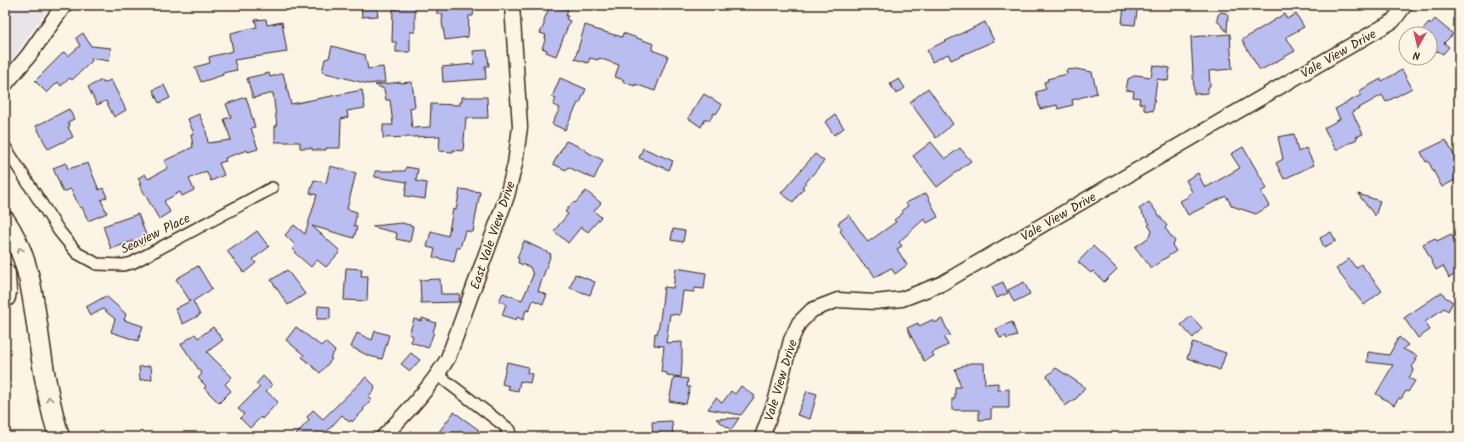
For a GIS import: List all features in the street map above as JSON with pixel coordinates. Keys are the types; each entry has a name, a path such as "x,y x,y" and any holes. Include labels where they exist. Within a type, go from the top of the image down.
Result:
{"highway":[{"path":"5,221 14,234 24,258 30,280 41,355 52,411 59,437"},
{"path":"5,274 5,297"}],"main road":[{"path":"5,84 30,55 64,5"}],"street":[{"name":"East Vale View Drive","path":"383,437 438,375 448,358 507,196 515,164 520,127 512,5"},
{"name":"Vale View Drive","path":"762,437 776,399 791,340 799,323 812,310 838,300 875,302 902,299 941,284 1393,21 1405,5"},
{"name":"Seaview Place","path":"5,146 59,230 77,253 98,264 123,265 132,263 272,188"},
{"path":"438,375 510,430 505,437"}],"shaded area":[{"path":"5,5 50,5 5,70"}],"building":[{"path":"361,5 376,5 378,16 362,17"},
{"path":"415,5 415,32 410,32 410,52 396,52 396,42 392,42 393,9 397,9 397,6"},
{"path":"437,5 474,7 473,16 469,16 468,37 445,40 442,22 443,14 437,14"},
{"path":"554,5 568,10 566,16 568,16 566,19 570,21 556,56 546,52 547,50 542,48 546,35 540,33 549,8 552,10"},
{"path":"1124,5 1138,5 1135,25 1122,24"},
{"path":"1221,12 1228,15 1227,32 1217,20 1218,15"},
{"path":"1284,14 1287,19 1296,14 1304,27 1286,37 1295,51 1261,70 1242,40"},
{"path":"266,19 267,25 282,22 287,52 234,60 237,70 222,73 223,75 201,82 195,67 210,63 209,57 233,51 230,35 231,33 257,27 255,20"},
{"path":"1435,19 1453,34 1444,43 1449,47 1443,54 1438,51 1438,26 1426,26 1429,23 1430,25"},
{"path":"985,22 994,41 951,60 948,54 932,62 927,50"},
{"path":"585,25 622,37 623,33 654,44 652,50 668,56 655,91 635,84 635,86 623,82 624,80 615,77 619,65 599,58 598,60 590,58 588,63 575,59"},
{"path":"83,33 91,46 111,48 109,61 91,58 92,61 72,80 70,78 61,86 58,82 47,93 35,81 64,52 68,56 80,46 76,38"},
{"path":"1230,34 1232,69 1209,71 1210,86 1208,87 1208,93 1194,94 1191,37"},
{"path":"332,46 365,55 368,69 383,67 385,82 368,84 322,72 325,59 329,58"},
{"path":"487,50 489,66 485,66 486,79 443,82 442,67 474,64 473,51"},
{"path":"1153,65 1170,68 1168,81 1157,79 1153,111 1144,110 1144,104 1139,103 1140,98 1133,97 1134,91 1126,90 1128,79 1136,75 1151,77"},
{"path":"1076,69 1092,72 1097,93 1072,100 1073,105 1058,109 1057,105 1040,109 1036,92 1046,89 1044,82 1048,81 1047,79 1067,74 1066,70"},
{"path":"1402,70 1412,88 1386,102 1382,95 1352,112 1363,134 1356,137 1357,139 1336,150 1324,128 1340,119 1335,109 1361,95 1359,91"},
{"path":"269,73 270,77 283,73 291,104 362,90 365,108 347,111 348,117 341,119 340,148 312,150 312,148 300,148 300,142 275,142 275,126 277,126 273,93 253,98 247,78"},
{"path":"560,78 586,89 565,130 552,124 560,108 553,105 556,99 552,97"},
{"path":"899,79 905,88 896,94 890,84"},
{"path":"102,80 103,83 111,80 126,110 114,117 106,101 97,105 88,87"},
{"path":"412,82 415,107 410,108 412,128 430,127 431,104 460,105 460,102 462,102 462,97 487,97 488,118 466,118 463,151 439,151 440,136 383,138 383,125 393,125 390,100 386,100 384,89 375,85"},
{"path":"164,85 170,98 159,103 153,90"},
{"path":"928,88 953,124 936,138 910,102"},
{"path":"704,94 722,105 709,121 706,118 701,127 688,118"},
{"path":"246,97 255,127 251,128 258,149 248,152 247,150 225,158 226,161 219,163 224,175 211,181 206,171 189,179 194,190 182,196 180,192 164,201 170,212 159,219 139,184 141,184 138,178 145,174 148,179 168,168 164,161 193,147 191,134 194,134 188,119 199,114 206,130 208,143 231,140 224,119 231,117 226,104"},
{"path":"69,109 74,119 68,122 70,126 68,127 73,137 48,149 36,126"},
{"path":"835,115 844,128 834,135 825,122"},
{"path":"1294,134 1298,152 1306,148 1314,165 1284,179 1276,163 1283,159 1278,137"},
{"path":"1446,140 1457,161 1455,161 1459,169 1459,178 1442,187 1428,161 1426,162 1421,152"},
{"path":"566,141 585,149 584,150 603,160 594,179 568,167 566,170 553,164"},
{"path":"931,142 945,159 960,148 971,161 937,187 913,156"},
{"path":"1243,147 1267,188 1261,192 1269,206 1256,214 1232,206 1226,196 1188,215 1180,201 1188,197 1188,195 1192,192 1186,180 1198,173 1205,188 1240,168 1231,154"},
{"path":"643,148 673,161 669,170 639,158"},
{"path":"815,154 824,161 802,187 804,188 793,202 781,193"},
{"path":"66,163 68,169 88,163 99,190 103,188 107,197 101,200 107,213 88,221 82,207 80,208 71,189 63,192 53,168"},
{"path":"330,166 356,173 347,209 357,212 354,226 357,227 354,238 312,226 339,250 339,253 326,267 317,260 311,267 295,253 296,252 292,248 295,245 285,235 294,225 305,234 317,195 310,193 314,180 326,183"},
{"path":"406,167 418,169 416,181 427,183 425,199 405,196 407,182 375,177 375,171 405,171"},
{"path":"460,189 480,192 473,232 465,231 460,248 457,248 454,262 433,257 435,249 427,247 431,231 448,236 453,209 456,210"},
{"path":"586,191 601,203 594,211 601,217 588,232 581,227 568,243 554,231 568,214 565,212 573,202 575,203"},
{"path":"926,193 938,217 927,223 924,219 899,242 902,246 897,249 907,265 895,274 891,268 875,277 869,268 868,269 862,263 840,231 842,229 838,223 849,215 868,242 896,222 894,220 903,213 901,211 908,206 906,203"},
{"path":"1358,194 1380,201 1375,216"},
{"path":"1149,202 1167,226 1165,228 1175,242 1172,245 1176,251 1151,268 1135,247 1148,238 1152,231 1148,225 1150,224 1139,209"},
{"path":"138,214 146,235 144,236 146,243 135,247 133,241 111,249 103,226"},
{"path":"402,223 413,226 410,242 396,239 397,233 373,227 373,226"},
{"path":"673,229 685,231 683,242 671,240"},
{"path":"257,231 269,247 253,259 256,263 244,273 227,251"},
{"path":"1331,232 1336,241 1324,247 1320,238"},
{"path":"1451,234 1459,249 1459,272 1449,278 1443,266 1436,270 1423,244 1435,238 1437,241"},
{"path":"524,241 551,254 538,291 547,295 543,304 533,300 529,311 526,310 523,320 517,317 516,320 502,315 506,304 499,301 503,293 522,300 533,275 530,267 518,263 519,259 517,258"},
{"path":"1093,246 1117,269 1104,282 1093,271 1091,273 1078,262"},
{"path":"1349,259 1356,268 1361,264 1382,291 1364,305 1336,269"},
{"path":"198,266 212,289 193,301 200,315 183,324 175,309 190,301 176,279"},
{"path":"346,268 362,269 361,276 368,276 367,301 344,300"},
{"path":"676,268 706,273 704,289 695,288 694,292 683,291 680,315 670,314 666,343 682,342 681,377 667,375 667,373 661,372 664,346 654,345 655,333 657,334 660,320 664,287 673,288"},
{"path":"287,270 305,294 288,305 271,280"},
{"path":"575,274 595,282 590,295 570,288"},
{"path":"440,279 441,294 460,294 459,302 421,303 420,280"},
{"path":"1003,282 1008,293 997,298 992,287"},
{"path":"1024,282 1030,294 1014,302 1008,290"},
{"path":"1442,292 1445,297 1453,302 1448,311 1444,308 1425,322 1430,330 1418,338 1404,318"},
{"path":"106,296 126,314 124,320 143,326 138,341 111,332 115,319 103,309 90,316 86,307"},
{"path":"318,306 330,307 330,319 317,319"},
{"path":"1191,316 1202,328 1193,338 1181,325"},
{"path":"422,318 436,323 428,348 411,342 413,336 409,334 414,319 422,321"},
{"path":"942,319 950,335 944,337 948,345 932,353 934,356 924,361 907,328 918,323 919,326 932,320 934,323"},
{"path":"1012,322 1017,336 1007,339 1006,336 1000,338 996,329"},
{"path":"213,327 223,340 207,352 232,377 225,384 231,391 219,403 204,388 206,386 198,378 202,374 181,344 195,334 198,338"},
{"path":"296,327 321,346 325,342 335,351 330,358 332,359 320,373 302,357 304,355 286,340"},
{"path":"375,331 389,335 382,359 369,356 351,347 357,333 372,340"},
{"path":"1399,337 1408,345 1403,349 1417,356 1415,359 1417,360 1412,367 1414,369 1409,378 1415,381 1408,392 1406,391 1401,399 1399,398 1394,405 1376,394 1393,365 1367,362 1368,352 1389,355"},
{"path":"1193,342 1226,353 1220,370 1187,358"},
{"path":"411,353 420,360 410,371 401,364"},
{"path":"507,362 528,367 527,373 532,374 530,383 520,381 518,391 508,389 509,386 502,384"},
{"path":"970,363 984,363 985,384 998,383 998,390 1009,389 1009,408 991,408 991,419 979,420 979,410 952,410 952,399 955,399 955,387 961,387 955,369"},
{"path":"151,366 152,379 140,380 139,367"},
{"path":"1056,368 1085,387 1077,398 1065,406 1047,376"},
{"path":"263,376 272,385 266,391 278,402 262,419 261,417 250,428 240,418 244,414 238,409 260,387 256,384"},
{"path":"366,377 375,386 374,391 368,396 372,400 352,422 351,420 349,422 342,415 322,437 294,437 309,420 307,417 313,410 323,419"},
{"path":"674,377 688,379 687,387 690,387 686,404 669,401"},
{"path":"741,386 755,396 741,415 708,409 716,398 722,403 731,391 735,394"},
{"path":"807,391 817,394 810,419 797,415"},
{"path":"454,412 479,430 474,437 435,437"},
{"path":"739,418 731,430 716,419"},
{"path":"672,421 673,437 653,437 652,422"}]}
